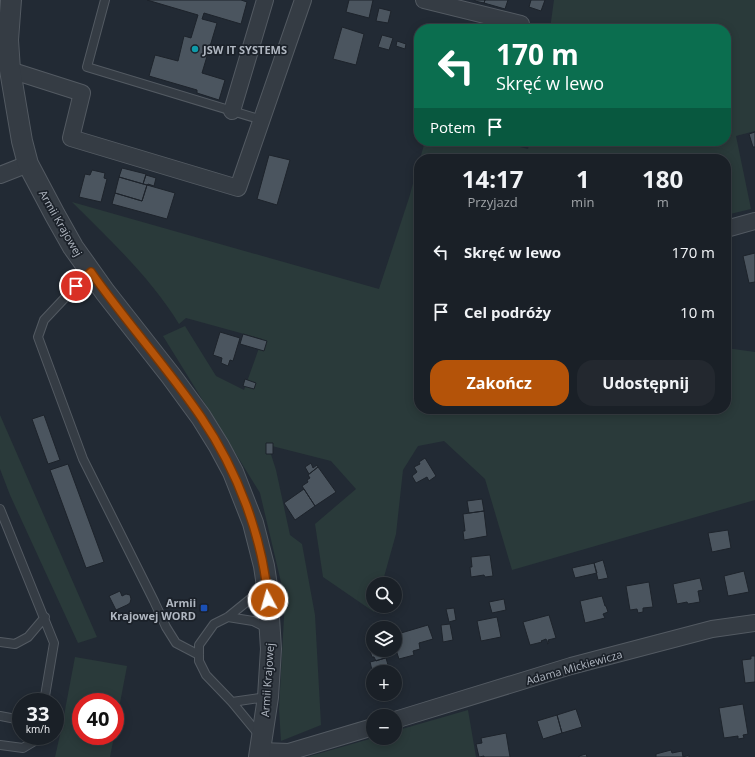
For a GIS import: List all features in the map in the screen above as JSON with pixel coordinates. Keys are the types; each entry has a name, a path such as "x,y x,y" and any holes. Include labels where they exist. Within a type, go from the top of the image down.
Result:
{"street":[{"name":"Armii Krajowej","path":"11,0 8,40 10,70 22,141 28,164 69,241 105,292 201,417 233,472 253,523 264,566 267,586 271,649 268,697 260,749"},
{"path":"232,111 265,0"},
{"path":"10,70 82,92 72,138 238,188 303,0"},
{"path":"424,0 521,24"},
{"path":"0,175 28,164"},
{"path":"731,228 755,221"},
{"name":"Adama Mickiewicza","path":"402,718 571,666 712,630 755,623"},
{"path":"260,749 289,752 366,729"}],"lane":[{"path":"105,0 86,67 262,120"},
{"path":"91,272 44,320 38,337 83,459 166,627 176,643 199,655"},
{"path":"0,509 54,642 46,693"},
{"path":"260,749 232,702 206,675 199,661 199,645 214,624 228,617 267,586"},
{"path":"0,642 15,644 28,637 45,617"},
{"path":"228,617 253,621 270,630"},
{"path":"232,702 268,697"},
{"path":"0,716 12,718"},
{"path":"0,745 23,748 28,745"}],"shaded area":[{"path":"554,0 755,0 755,131 736,136 751,209 731,214 731,154 421,154 424,146 516,146 528,149 529,146 731,146 731,24 551,24"},
{"path":"414,180 414,414 731,414 731,349 755,352 755,500 512,570 485,479 444,441 418,446 403,470 396,534 384,577 366,577 366,607 323,577 315,524 356,489 331,461 268,445 276,470 290,535 302,544 315,615 321,725 281,741 279,709 285,599 260,493 163,336 185,326 216,376 244,390 262,339 186,318 179,324 168,307 143,275 72,202 379,289"},
{"path":"0,415 97,637 78,643 10,495 0,469"},
{"path":"75,657 127,666 122,693 72,693 72,745 112,745 110,757 55,757 58,745 64,745 64,715"},
{"path":"468,710 476,757 307,757 366,740 366,745 402,745 402,729"}],"building":[{"name":"JSW IT SYSTEMS","path":"147,0 241,0 247,2 241,24 204,13 202,19 217,23 202,73 225,80 219,100 197,93 197,90 149,76 155,55 178,61 184,36 191,38 198,15"},
{"path":"349,0 373,0 369,18 346,12"},
{"path":"475,0 485,0 484,3"},
{"path":"485,0 508,0 505,9 484,3"},
{"path":"531,0 545,0 541,11 529,7"},
{"path":"379,8 391,11 388,23 376,21"},
{"path":"342,27 364,34 356,65 333,59"},
{"path":"382,35 393,38 389,50 378,47"},
{"path":"397,41 406,44 405,49 396,46"},
{"path":"755,132 755,147 753,147 749,134"},
{"path":"269,155 290,160 277,205 257,199"},
{"path":"122,168 146,174 143,184 119,177"},
{"path":"92,170 105,173 104,178 107,179 101,202 79,197 85,174 90,175"},
{"path":"146,175 156,178 154,186 143,184"},
{"path":"119,177 147,185 142,201 115,193"},
{"path":"147,185 175,193 167,219 112,204 115,193 142,201"},
{"path":"755,253 755,282 749,283 743,256"},
{"path":"220,332 240,338 233,361 230,360 228,366 221,363 222,358 213,355"},
{"path":"243,334 267,341 264,351 240,344"},
{"path":"245,379 256,383 254,389 243,386"},
{"path":"44,415 60,460 48,464 32,419"},
{"path":"266,443 273,443 273,454 266,454"},
{"path":"425,458 436,476 429,481 427,477 416,483 412,476 417,472 414,467 420,464 419,462"},
{"path":"311,463 313,468 317,465 318,467 309,474 305,467"},
{"path":"68,464 104,562 86,568 50,470"},
{"path":"318,467 336,492 315,506 302,486 308,482 307,480 310,478 308,475"},
{"path":"304,489 315,506 295,520 284,503"},
{"path":"482,499 484,511 469,513 467,501"},
{"path":"484,511 487,536 464,540 463,531 465,531 463,514"},
{"path":"728,530 731,548 712,552 708,533"},
{"path":"490,555 493,576 485,577 484,575 471,577 471,557"},
{"path":"603,560 608,578 598,580 594,563"},
{"path":"594,563 597,573 575,578 572,568"},
{"path":"744,571 749,592 728,596 724,576"},
{"path":"700,578 703,590 698,591 700,602 677,604 673,584"},
{"path":"649,582 653,607 643,608 643,612 638,613 637,609 630,610 626,586"},
{"path":"120,591 122,596 126,594 130,595 131,599 130,603 116,610 109,596"},
{"path":"602,596 608,612 603,614 605,618 585,623 580,601"},
{"path":"504,599 506,610 492,613 489,602"},
{"path":"454,608 456,620 449,622 446,609"},
{"path":"549,615 556,638 548,640 549,643 547,644 546,639 541,641 542,642 530,645 523,622"},
{"path":"497,617 501,637 481,641 477,621"},
{"path":"450,624 453,640 443,642 441,625"},
{"path":"428,625 433,639 419,643 420,649 413,651 414,655 399,659 398,657 402,657 402,633"},
{"path":"751,656 755,656 755,682 745,683 742,660 751,659"},
{"path":"374,657 385,657 385,658 376,661"},
{"path":"386,658 388,665 371,665 370,662"},
{"path":"743,704 748,734 743,735 744,738 738,739 738,736 724,738 719,708"},
{"path":"576,709 582,727 562,733 557,715"},
{"path":"557,715 562,733 543,739 537,721"},
{"path":"506,733 510,757 479,757 476,744 482,743 481,738"},
{"path":"671,750 672,753 682,751 683,757 656,757 656,754"},
{"path":"586,754 587,757 579,757 579,756"}],"place":[{"name":"JSW IT SYSTEMS","path":"195,49"},
{"name":"Armii Krajowej WORD","path":"204,608"}],"route":[{"path":"76,286 91,272 171,376 213,436 233,472 253,523 264,566 268,600"}]}
